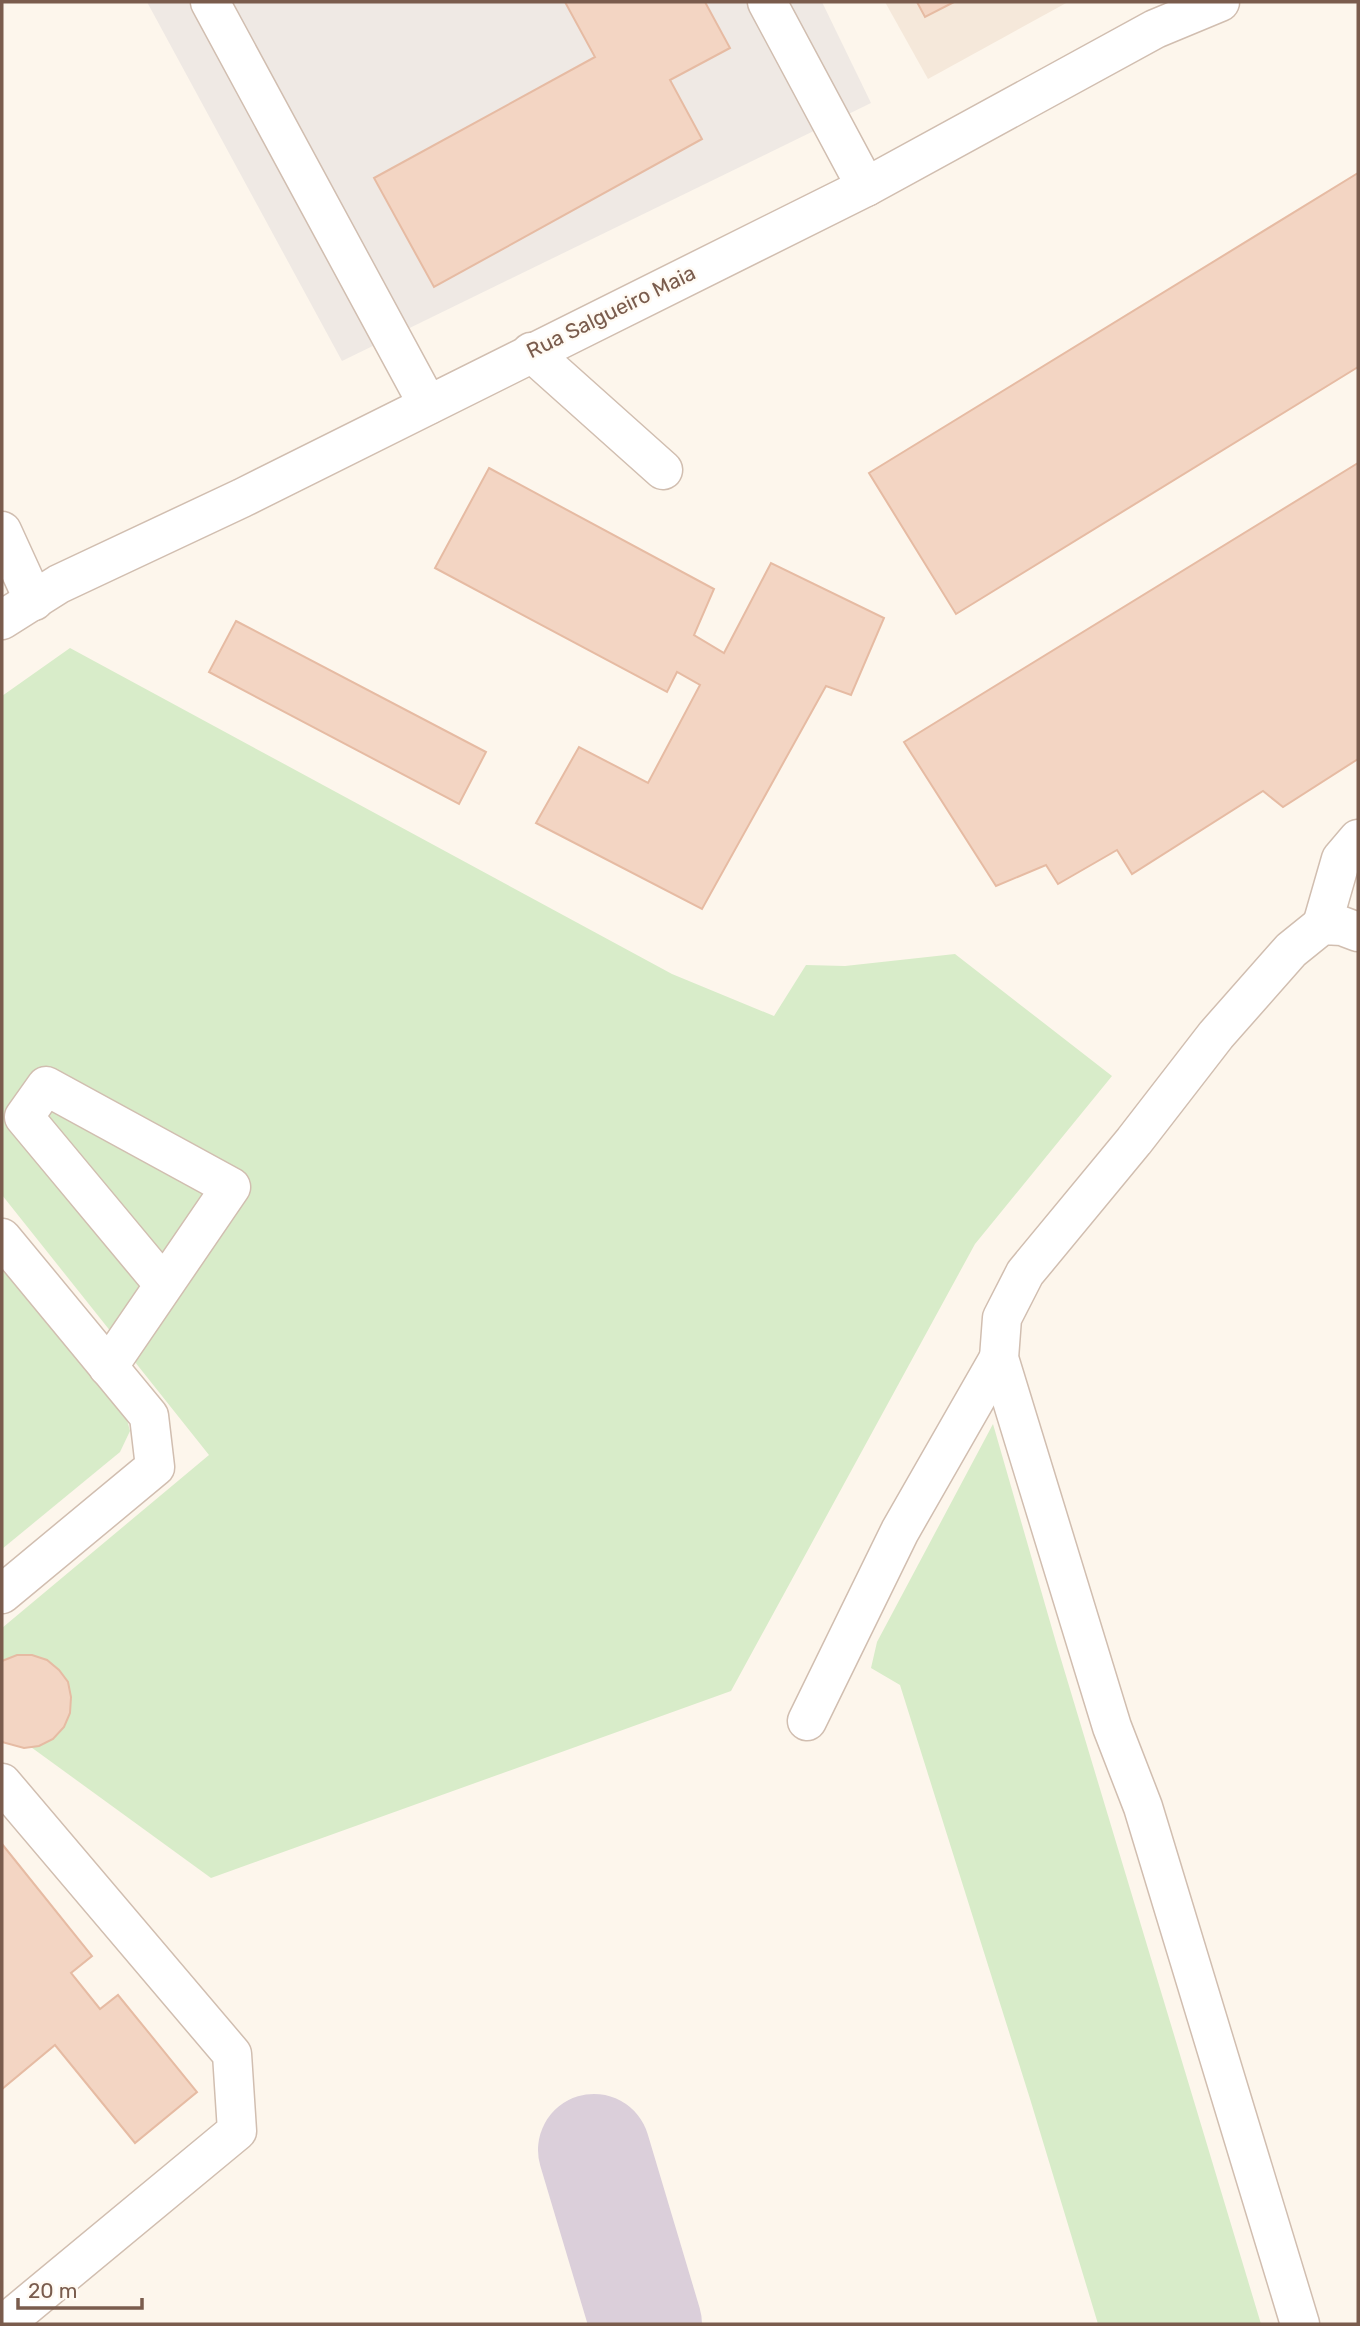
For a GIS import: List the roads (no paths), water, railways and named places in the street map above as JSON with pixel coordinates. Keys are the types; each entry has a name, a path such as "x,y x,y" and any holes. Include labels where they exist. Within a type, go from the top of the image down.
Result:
{"street":[{"path":"210,2 428,405"},
{"path":"767,2 866,187"},
{"name":"Rua Salgueiro Maia","path":"2,620 59,584 242,498 866,187 1156,29 1220,2"},
{"path":"531,352 663,470"},
{"path":"2,531 34,601"},
{"path":"1300,2324 1143,1807 1112,1727 999,1358 1002,1318 1025,1273 1134,1141 1216,1035 1291,950 1340,929 1341,859 1358,839"},
{"path":"108,1367 231,1187 46,1086 24,1117 164,1285"},
{"path":"2,1238 149,1416 155,1467 2,1594"},
{"path":"807,1721 900,1531 999,1358"},
{"path":"2,1783 232,2054 237,2131 4,2324"}]}
